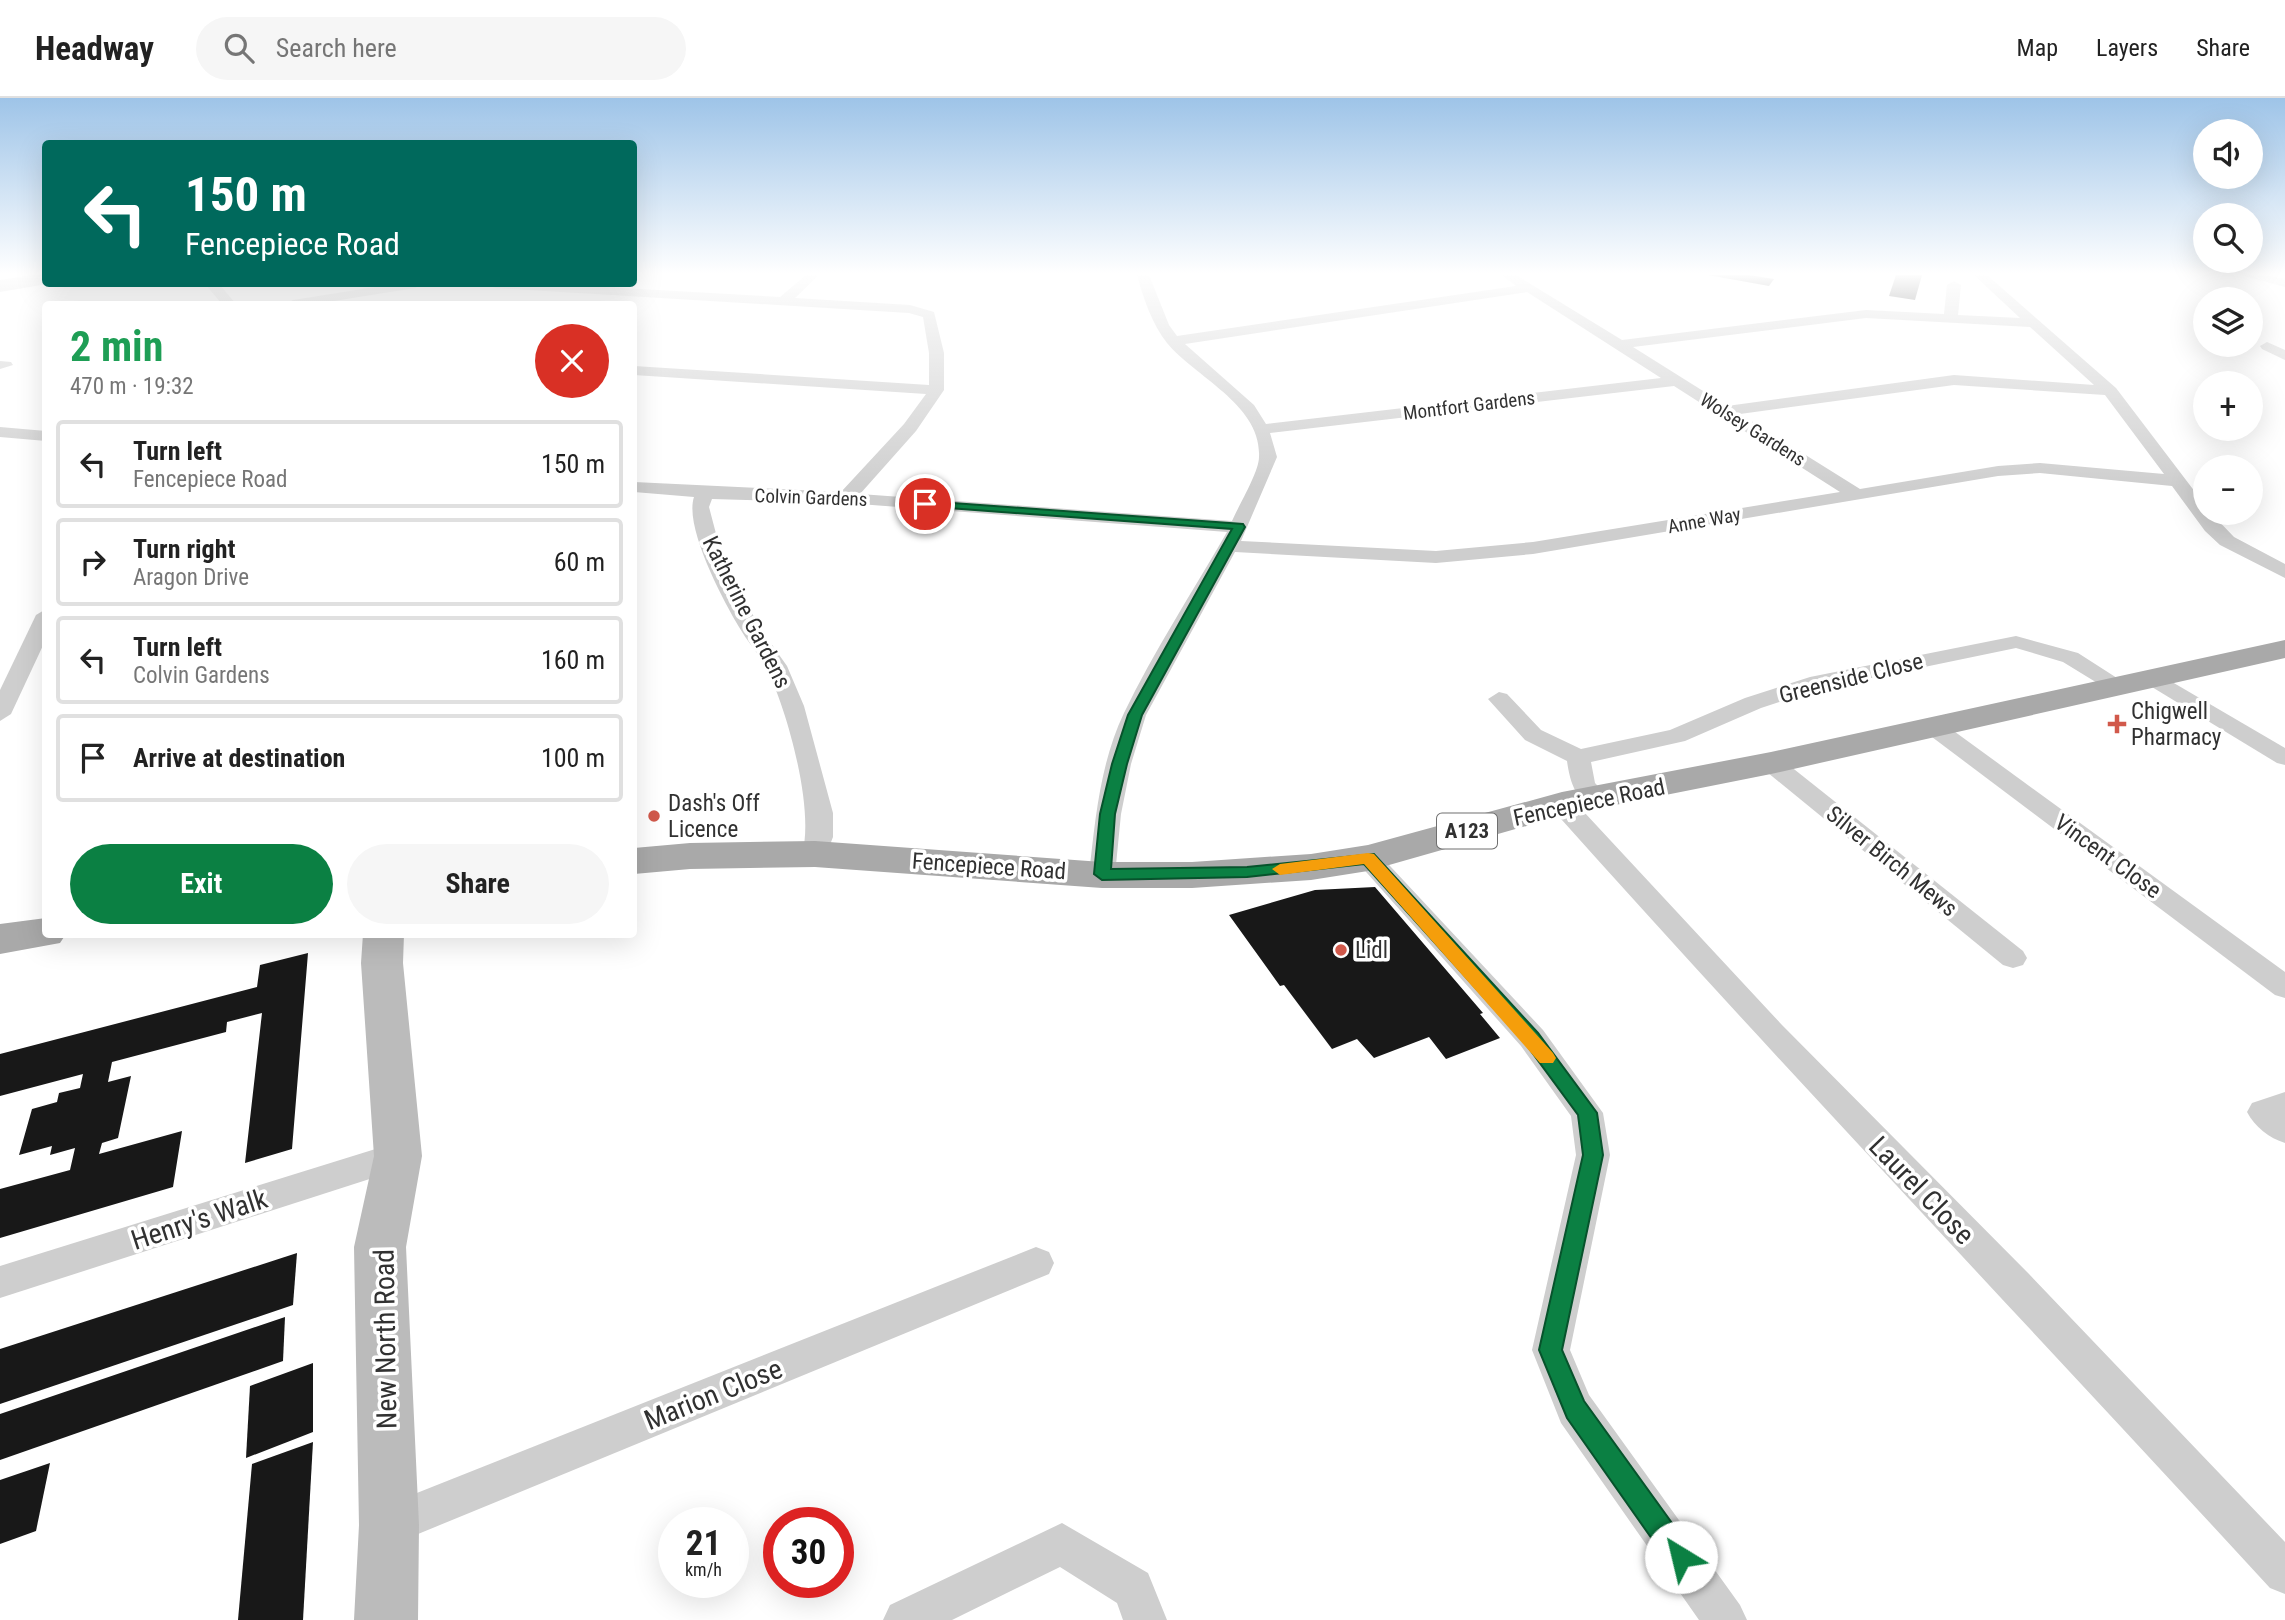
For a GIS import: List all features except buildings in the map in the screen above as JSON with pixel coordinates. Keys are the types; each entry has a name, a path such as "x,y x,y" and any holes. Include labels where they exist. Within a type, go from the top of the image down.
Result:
{"main road":[{"name":"Fencepiece Road","path":"637,861 815,854 1102,874 1247,872 1368,858 1562,804 1771,763 2285,649"},
{"path":"0,939 42,934"}],"street":[{"path":"846,498 925,408 936,390 935,346"},
{"path":"1102,874 1108,814 1119,764 1135,715 1239,527 1268,457 1261,429 1248,408 1178,346"},
{"name":"Wolsey Gardens","path":"1620,346 1856,494"},
{"path":"2060,346 2110,391 2212,527 2227,541 2285,572"},
{"path":"2267,346 2285,356"},
{"path":"637,370 936,390"},
{"path":"1725,411 1954,380 2110,391"},
{"name":"Montfort Gardens","path":"1261,429 1677,381"},
{"path":"0,432 42,436"},
{"name":"Anne Way","path":"1228,546 1436,557 1533,548 1998,471 2040,468 2178,481"},
{"name":"Colvin Gardens","path":"637,487 705,494 846,498 1239,527"},
{"name":"Katherine Gardens","path":"705,494 700,507 709,545 748,625 776,666 793,706 820,813 820,837 815,854"},
{"path":"0,714 42,624"},
{"name":"Greenside Close","path":"1578,757 1677,736 1753,703 1818,682 2015,642 2049,646 2138,683 2285,758"},
{"path":"1499,699 1533,735 1578,757 1583,786 1598,799"},
{"name":"Vincent Close","path":"1932,726 2285,987"},
{"name":"Silver Birch Mews","path":"1771,763 2013,958"},
{"name":"Laurel Close","path":"1562,804 1770,1033 2016,1286 2285,1573"},
{"path":"1368,858 1532,1038 1587,1113 1593,1155 1551,1350 1576,1409 1726,1620"},
{"name":"New North Road","path":"384,938 382,962 398,1156 380,1247 389,1525 386,1620"},
{"path":"2285,1105 2263,1112 2285,1130"},
{"name":"Henry's Walk","path":"0,1282 398,1156"},
{"name":"Marion Close","path":"389,1525 1036,1263"},
{"path":"905,1620 1062,1544 1133,1588 1145,1620"}],"slow traffic":[{"path":"1280,869 1368,858 1532,1038 1546,1058"}],"place":[{"name":"Chigwell Pharmacy","path":"2117,724"},
{"name":"Dash's Off Licence","path":"654,816"},
{"name":"Lidl","path":"1341,950"}],"route":[{"path":"925,504 1239,527 1135,715 1119,764 1108,814 1102,874 1192,875 1247,872 1311,867 1368,858 1532,1038 1587,1113 1593,1155 1551,1350 1576,1409 1681,1557"}]}
